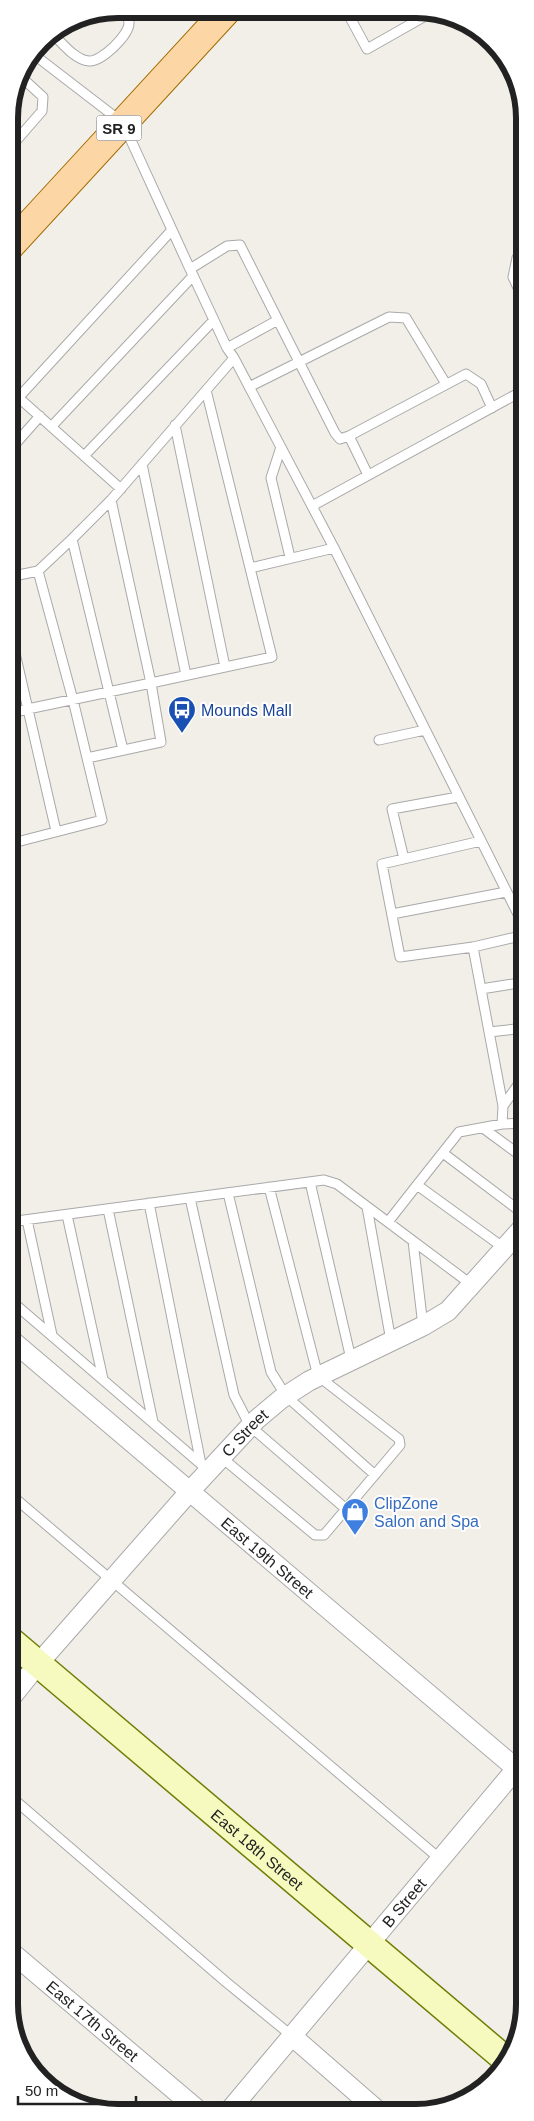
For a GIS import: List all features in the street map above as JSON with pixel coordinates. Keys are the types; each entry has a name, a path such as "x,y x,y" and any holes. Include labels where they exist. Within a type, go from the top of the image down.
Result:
{"main road":[{"name":"SR 9","path":"18,238 221,18"}],"street":[{"name":"C Street","path":"18,1689 111,1580 190,1492 210,1464 250,1426 286,1396 318,1376 423,1326 448,1311 516,1235"},
{"name":"East 19th Street","path":"18,1345 190,1492 516,1765"},
{"name":"East 18th Street","path":"18,1647 502,2056"},
{"name":"B Street","path":"235,2104 440,1859 516,1777"},
{"name":"East 17th Street","path":"18,1958 191,2104"},
{"path":"292,2036 370,2104"}],"lane":[{"path":"57,38 80,58 89,61 98,59 122,38 127,31 129,23 126,18"},
{"path":"350,18 367,49 422,18"},
{"path":"38,57 123,123 214,320 334,548 516,911"},
{"path":"18,139 42,111 43,97 25,80"},
{"path":"121,489 19,398 172,230"},
{"path":"52,426 191,272 227,246 240,245 335,433 340,439 466,374 481,384 492,408"},
{"path":"516,263 513,277 516,284"},
{"path":"249,387 389,317 406,318 446,384"},
{"path":"84,456 214,320"},
{"path":"228,348 278,320"},
{"path":"18,575 38,571 111,500 234,358"},
{"path":"18,711 272,657 206,390"},
{"path":"312,506 516,394"},
{"path":"18,441 40,416"},
{"path":"174,425 225,667"},
{"path":"349,436 368,475"},
{"path":"281,448 271,478 290,557"},
{"path":"142,464 186,675"},
{"path":"87,758 161,742 151,683 111,500"},
{"path":"72,539 123,750"},
{"path":"250,568 334,548"},
{"path":"18,841 102,820 74,700 38,571"},
{"path":"18,668 56,831"},
{"path":"379,740 425,730"},
{"path":"404,859 392,809 458,797"},
{"path":"481,841 382,864 400,957 473,947 516,937"},
{"path":"392,914 506,892"},
{"path":"473,947 503,1106 502,1124"},
{"path":"481,989 516,983"},
{"path":"489,1032 516,1029"},
{"path":"503,1106 516,1090"},
{"path":"388,1222 460,1132 502,1124 516,1123"},
{"path":"483,1128 516,1152"},
{"path":"443,1153 516,1208"},
{"path":"18,1221 324,1180 337,1184 472,1285"},
{"path":"310,1182 351,1359"},
{"path":"417,1185 504,1248"},
{"path":"18,1307 153,1423 315,1535 324,1535 400,1446 399,1439 318,1376 268,1187"},
{"path":"228,1193 270,1372 286,1396 375,1475"},
{"path":"190,1198 234,1395 250,1426 346,1509"},
{"path":"149,1203 210,1464"},
{"path":"367,1207 391,1341"},
{"path":"108,1209 153,1423"},
{"path":"68,1214 103,1380"},
{"path":"27,1220 52,1336"},
{"path":"413,1241 423,1326"},
{"path":"18,1501 440,1859"},
{"path":"18,1803 219,1976 292,2036"}],"place":[{"name":"Mounds Mall","path":"182,734"},
{"name":"ClipZone Salon and Spa","path":"355,1536"}]}
